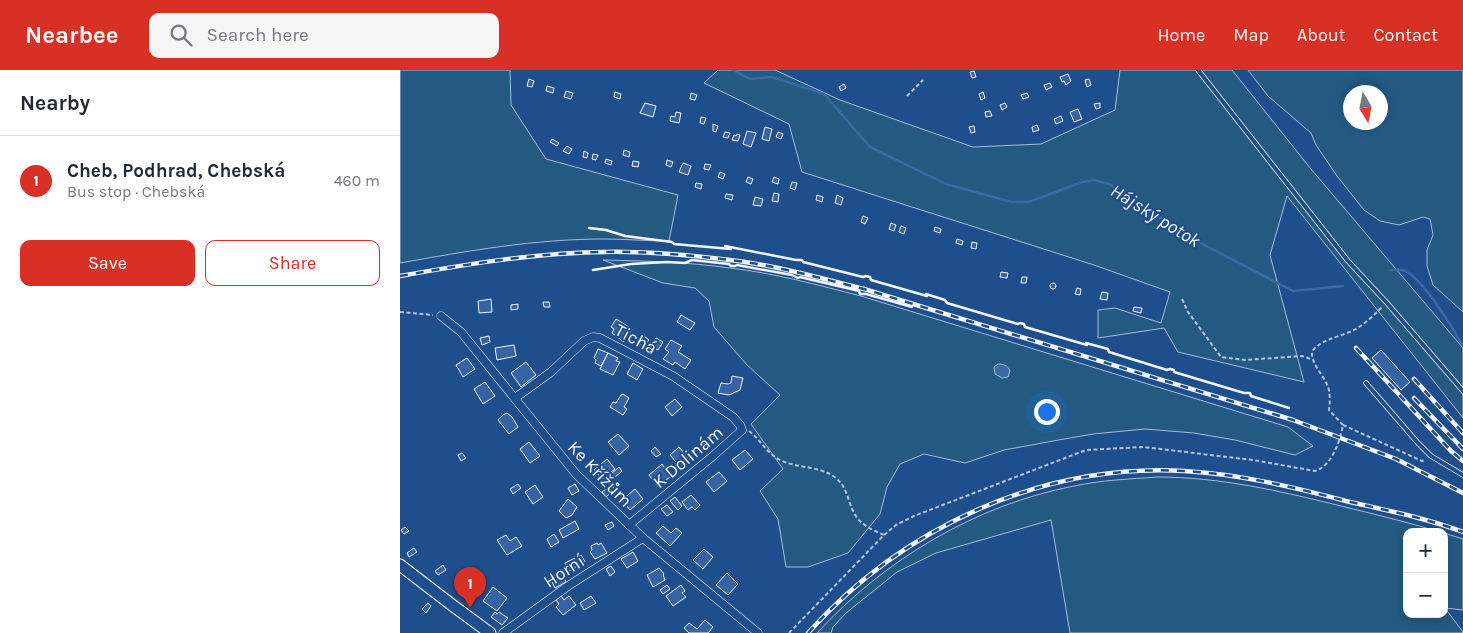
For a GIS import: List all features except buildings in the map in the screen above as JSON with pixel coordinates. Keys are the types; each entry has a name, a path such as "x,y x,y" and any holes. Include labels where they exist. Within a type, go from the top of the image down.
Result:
{"street":[{"name":"Ke Křížům","path":"441,316 461,332 576,474 643,538 758,633"},
{"name":"Tichá","path":"515,398 550,372 584,341 592,337 600,338 673,376 733,417 742,430"},
{"name":"K Dolinám","path":"630,525 742,430"},
{"name":"Horní","path":"503,633 548,599 643,538"},
{"path":"400,565 490,633"}],"lane":[{"path":"1198,70 1348,261 1463,391"},
{"path":"1366,383 1431,456 1463,475"}],"path":[{"path":"907,96 922,80"},
{"path":"1182,299 1188,312 1221,357 1245,360 1302,356 1311,358"},
{"path":"1387,303 1364,324 1348,333 1332,337 1318,344 1312,350 1311,358 1329,388 1329,410 1343,424 1422,460 1431,456"},
{"path":"400,312 441,316"},
{"path":"789,633 896,525 914,516 1086,450 1142,447 1197,452 1315,471 1322,469 1328,463 1340,437 1343,424"},
{"path":"742,430 750,432 765,450 780,460 819,470 838,479 858,519 866,526 884,535"}],"shaded area":[{"path":"400,70 510,70 511,105 546,159 678,195 669,241 604,239 527,243 400,263"},
{"path":"718,70 775,70 840,100 973,147 1041,144 1115,110 1120,70 1232,70 1311,169 1463,348 1463,418 1287,196 1270,255 1304,382 1178,352 1164,328 1098,338 1098,310 1115,308 1161,323 1170,292 1094,265 802,172 789,124 704,83"},
{"path":"1248,70 1463,70 1463,312 1433,285 1427,266 1427,250 1433,235 1430,219 1423,217 1399,225 1380,221 1364,210 1337,176 1316,145 1311,133 1268,96"},
{"path":"603,260 683,263 746,270 861,296 1288,427 1313,446 1295,455 1235,440 1194,433 1145,429 1093,434 1004,450 965,463 924,454 900,464 887,487 880,514 848,553 808,567 786,567 778,519 760,491 783,469 751,424 780,395 747,365 714,327 709,301 695,288 663,283"},
{"path":"998,364 1008,367 1010,371 1008,377 1002,378 995,374 994,367"},
{"path":"1157,477 1227,482 1318,500 1426,528 1403,528 1403,618 1448,618 1448,612 1463,632 1070,633 1051,520 936,553 897,572 846,613 833,627 831,633 817,633 872,581 934,539 968,521 1038,495 1105,481"},
{"path":"1448,534 1463,539 1463,610 1448,608"}],"waterway":[{"name":"Hájský potok","path":"733,70 750,79 772,77 824,94 870,147 946,184 1011,202 1029,202 1079,183 1093,180 1109,184 1191,238 1293,291 1343,286"},
{"name":"Hájský potok","path":"1391,270 1402,270 1418,281 1436,303 1463,346"}],"railway":[{"path":"400,276 476,263 527,257 604,252 683,255 747,262 780,268 864,289 1293,420 1396,459 1463,493"},
{"path":"1356,348 1451,451 1463,461"},
{"path":"1414,379 1463,433"},
{"path":"1414,398 1463,449"},
{"path":"808,633 845,596 886,562 931,533 978,510 1027,491 1078,478 1131,471 1184,471 1225,475 1266,482 1420,518 1463,532"}],"wall":[{"path":"589,228 606,230 625,236 672,242 674,244 731,249"},
{"path":"725,246 802,260 803,262 863,277 870,277 871,280 927,296"},
{"path":"593,270 631,264 685,263 692,260 729,264 731,266 737,265 792,275 798,278 859,291 860,294 912,307"},
{"path":"926,294 945,300 947,303 1018,324 1024,324 1025,327 1087,345"},
{"path":"1086,343 1167,370 1174,370 1174,372 1244,393 1250,393 1251,396 1289,408"}],"place":[{"name":"Cheb, Podhrad, Chebská","path":"470,608"}]}
